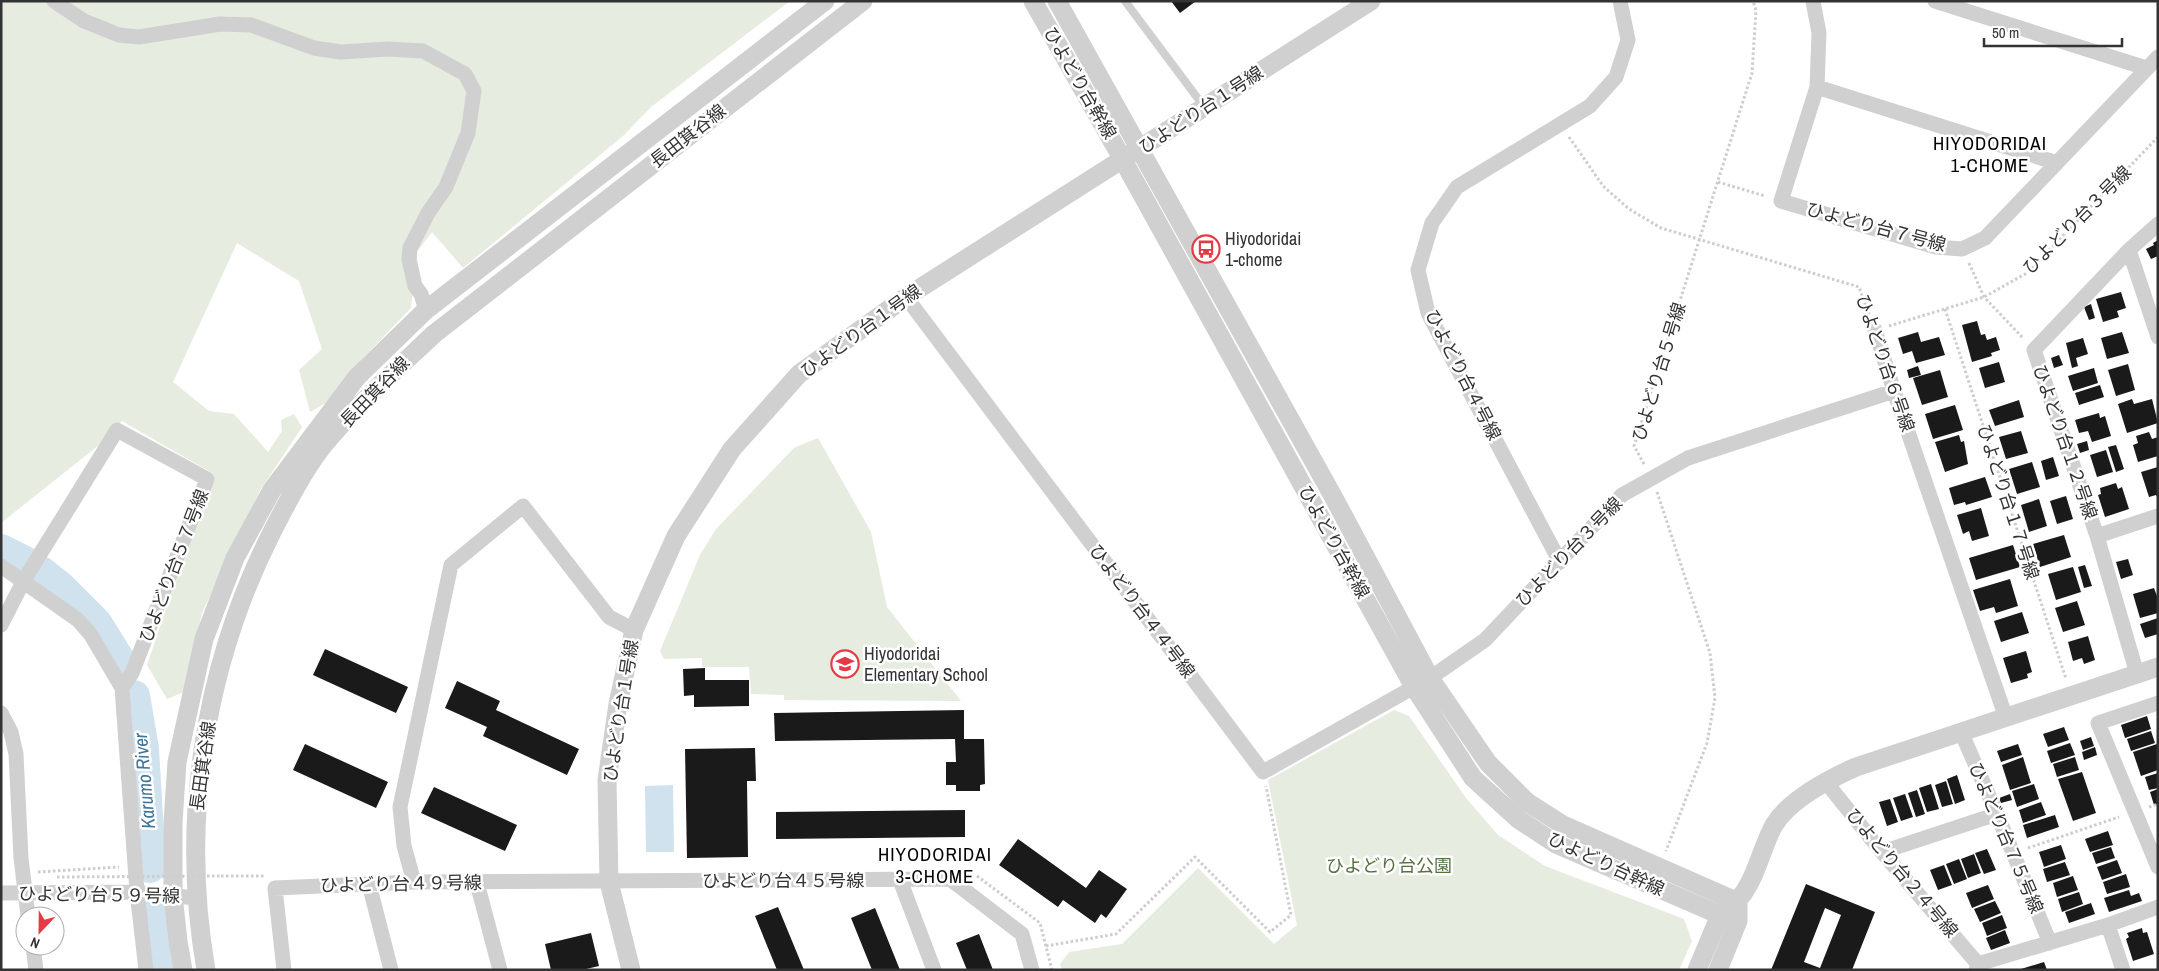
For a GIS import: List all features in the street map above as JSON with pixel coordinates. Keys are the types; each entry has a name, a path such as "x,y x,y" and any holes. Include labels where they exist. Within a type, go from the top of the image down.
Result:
{"street":[{"path":"54,1 84,20 119,35 138,37 220,24 251,25 314,48 341,52 388,49 422,51 465,74 474,91 468,133 446,187 428,213 410,248 409,260 415,286 421,294 426,310"},
{"name":"長田箕谷線","path":"183,970 174,896 173,822 177,762 204,638 235,558 272,490 309,438 357,377 426,310 824,1"},
{"name":"長田箕谷線","path":"206,970 196,898 195,824 200,766 225,646 255,567 289,500 322,448 372,393 434,334 863,1"},
{"name":"ひよどり台幹線","path":"1033,1 1422,682 1473,778 1518,819 1556,844 1729,918"},
{"name":"ひよどり台幹線","path":"1057,1 1334,498 1422,682 1488,763 1527,802 1563,825 1738,902"},
{"name":"ひよどり台１号線","path":"631,970 610,882 607,780 618,704 634,630 676,536 732,450 799,374 906,297 1371,1"},
{"name":"ひよどり台４号線","path":"1560,562 1428,313 1418,270 1432,224 1457,187 1590,106 1616,77 1628,40 1620,1"},
{"path":"1781,201 1816,87 1819,33 1813,1"},
{"path":"1935,1 2146,68"},
{"name":"ひよどり台７号線","path":"1781,201 1936,247 1962,249 1985,238 2158,57"},
{"path":"1816,87 2057,162"},
{"name":"ひよどり台１２号線","path":"2138,674 2096,536 2034,350 2129,250 2158,224"},
{"path":"2129,250 2158,337"},
{"name":"ひよどり台４４号線","path":"906,297 1263,772"},
{"name":"ひよどり台６号線","path":"1875,330 1894,391 2006,718"},
{"name":"ひよどり台３号線","path":"1422,682 1485,640 1622,496 1688,458 1894,391"},
{"name":"ひよどり台５７号線","path":"24,580 117,430 207,479 132,673 122,688"},
{"path":"414,882 404,846 400,807 451,565 523,506 608,617 634,630"},
{"path":"2096,536 2158,516"},
{"path":"1,566 24,580 78,620 91,635 122,688 137,892 146,970"},
{"path":"1,625 24,580"},
{"path":"1697,970 1748,885 1775,824 1800,798 1825,781 1856,768 2158,667"},
{"path":"1263,772 1422,682"},
{"path":"2158,703 2098,723 2158,867"},
{"path":"1,713 11,732 16,754 26,906"},
{"name":"ひよどり台７５号線","path":"1962,734 2050,943"},
{"name":"ひよどり台２４号線","path":"1825,781 1977,967"},
{"path":"1882,852 1997,814"},
{"name":"ひよどり台４５号線","path":"610,882 950,879 1022,934 1032,970"},
{"path":"900,880 934,970"},
{"name":"ひよどり台４９号線","path":"274,888 414,882 610,882"},
{"path":"477,883 500,970"},
{"path":"368,884 391,970"},
{"path":"274,888 284,970"},
{"name":"ひよどり台５９号線","path":"1,893 137,892 196,898"},
{"path":"1977,967 2158,908"},
{"path":"1718,970 1729,918"},
{"path":"2108,925 2123,970"},
{"path":"34,956 36,970"}],"lane":[{"path":"1125,1 1205,108"}],"path":[{"name":"ひよどり台５号線","path":"1666,852 1707,743 1715,698 1710,653 1652,478 1634,446 1752,73 1756,10 1753,1"},
{"name":"ひよどり台６号線","path":"1561,123 1583,159 1603,186 1629,209 1661,228 1699,241 1858,286 1875,330"},
{"name":"ひよどり台３号線","path":"1875,330 1984,297 2027,273 2158,137"},
{"path":"1718,182 1781,201"},
{"path":"1962,249 1984,297 2034,350"},
{"name":"ひよどり台１７号線","path":"1945,309 2072,696"},
{"path":"1046,946 1116,934 1195,857 1270,932 1291,915 1263,772"},
{"path":"2013,853 2158,804"},
{"path":"23,872 135,866"},
{"path":"58,870 57,877 265,876 274,888"}],"green space":[{"path":"1,1 790,1 651,107 623,136 463,268 432,232 417,252 411,308 360,361 329,401 310,412 299,370 322,349 299,281 237,243 173,382 209,411 234,414 268,452 282,431 281,420 294,414 302,427 261,489 202,613 184,692 167,699 147,665 212,473 122,421 99,445 1,523"},
{"path":"818,438 871,532 887,607 961,701 784,700 784,695 751,694 749,667 702,667 702,658 664,659 660,651 700,555 716,529 794,448"},
{"name":"ひよどり台公園","path":"1394,710 1409,716 1466,798 1498,835 1545,866 1684,919 1692,941 1679,970 1062,970 1060,964 1069,952 1122,944 1198,868 1274,944 1297,925 1268,780"}],"water":[{"path":"673,785 674,852 646,852 645,786"}],"building":[{"path":"1171,1 1196,1 1180,13"},
{"path":"2158,240 2158,256 2151,259 2146,249 2154,245 2153,243"},
{"path":"2121,292 2126,308 2117,311 2119,317 2103,322 2096,299"},
{"path":"2091,304 2095,318 2089,320 2084,307"},
{"path":"1977,321 1981,335 1985,334 1987,340 1996,337 2000,350 1991,353 1992,356 1972,362 1962,325"},
{"path":"1918,332 1921,342 1939,337 1945,355 1916,363 1912,351 1903,354 1898,338"},
{"path":"2122,332 2129,353 2107,359 2101,338"},
{"path":"2083,338 2088,354 2076,358 2078,366 2072,368 2066,343"},
{"path":"2059,355 2063,365 2054,368 2051,358"},
{"path":"1999,362 2005,382 1985,388 1979,368"},
{"path":"2128,364 2135,390 2116,396 2108,370"},
{"path":"1918,366 1921,375 1909,378 1907,370"},
{"path":"2094,368 2098,383 2073,391 2068,376"},
{"path":"1940,370 1948,397 1922,405 1913,378"},
{"path":"2100,385 2104,397 2079,405 2075,393"},
{"path":"2132,399 2134,404 2152,399 2158,423 2127,433 2118,404"},
{"path":"2019,400 2024,417 1995,426 1989,410"},
{"path":"1955,405 1963,430 1933,439 1925,414"},
{"path":"2099,413 2100,418 2105,416 2111,436 2092,442 2088,431 2079,433 2075,420"},
{"path":"2021,431 2028,453 2006,459 1999,437"},
{"path":"2149,432 2152,439 2158,437 2158,456 2138,462 2133,445 2138,443 2136,436"},
{"path":"1959,435 1961,442 1964,441 1968,464 1945,472 1935,442"},
{"path":"2087,441 2089,450 2080,453 2077,444"},
{"path":"2116,445 2124,469 2116,472 2108,447"},
{"path":"2106,450 2113,472 2097,477 2090,455"},
{"path":"2053,457 2059,476 2046,480 2041,461"},
{"path":"2032,462 2040,487 2017,494 2009,469"},
{"path":"2158,467 2158,498 2156,495 2149,497 2141,472"},
{"path":"1985,477 1992,497 1966,505 1965,502 1954,505 1949,488"},
{"path":"2116,483 2118,489 2122,487 2129,509 2105,517 2098,495 2101,494 2100,488"},
{"path":"2066,496 2073,519 2057,524 2050,501"},
{"path":"2039,499 2047,526 2029,532 2021,505"},
{"path":"1981,508 1989,536 1972,541 1969,531 1963,534 1957,515"},
{"path":"2064,535 2071,557 2040,567 2033,544"},
{"path":"2013,545 2020,567 1976,580 1969,558"},
{"path":"2128,559 2133,575 2121,579 2116,562"},
{"path":"2085,565 2092,586 2084,588 2078,567"},
{"path":"2073,567 2081,592 2056,600 2048,574"},
{"path":"2010,579 2018,606 1996,613 1994,607 1980,611 1973,590"},
{"path":"2154,588 2158,599 2158,613 2140,618 2133,594"},
{"path":"2077,601 2085,625 2063,632 2055,608"},
{"path":"2022,612 2029,633 2001,642 1994,621"},
{"path":"2158,618 2158,634 2145,638 2140,624"},
{"path":"2088,636 2095,660 2084,664 2082,658 2073,661 2068,642"},
{"path":"325,649 408,687 396,713 313,675"},
{"path":"2026,651 2032,672 2027,674 2028,678 2011,683 2003,658"},
{"path":"705,668 705,680 749,680 749,706 694,707 694,695 684,696 683,669"},
{"path":"457,681 500,701 496,710 579,749 567,775 483,736 487,727 445,708"},
{"path":"964,710 964,739 984,739 985,784 980,785 980,791 956,791 956,785 946,785 946,762 956,762 955,739 775,741 774,713"},
{"path":"2147,716 2151,729 2125,738 2121,725"},
{"path":"2064,727 2069,740 2048,747 2043,734"},
{"path":"2151,731 2155,743 2131,751 2127,739"},
{"path":"2091,737 2094,746 2083,750 2080,741"},
{"path":"2070,743 2075,755 2051,763 2047,751"},
{"path":"305,744 388,782 376,808 293,770"},
{"path":"2018,744 2022,755 2001,762 1997,751"},
{"path":"2157,744 2158,770 2141,776 2133,752"},
{"path":"2095,747 2097,755 2084,760 2082,752"},
{"path":"755,748 756,781 747,781 748,857 687,858 685,749"},
{"path":"2023,757 2031,783 2010,790 2002,765"},
{"path":"2075,757 2079,770 2057,777 2053,764"},
{"path":"2082,772 2096,813 2073,821 2058,779"},
{"path":"2158,773 2158,788 2149,790 2145,777"},
{"path":"1957,775 1965,800 1955,804 1947,779"},
{"path":"1946,781 1953,804 1942,807 1935,785"},
{"path":"1931,784 1939,809 1927,812 1919,788"},
{"path":"2034,784 2039,799 2017,807 2012,791"},
{"path":"434,787 517,825 505,851 421,813"},
{"path":"2158,789 2158,804 2154,805 2150,792"},
{"path":"1917,790 1925,814 1916,817 1908,793"},
{"path":"1905,794 1913,817 1901,821 1893,798"},
{"path":"2010,794 2012,800 2001,803 1999,798"},
{"path":"1890,799 1898,822 1887,826 1879,802"},
{"path":"2041,802 2046,815 2023,823 2019,810"},
{"path":"965,810 965,837 776,839 776,812"},
{"path":"2055,815 2059,827 2027,838 2023,825"},
{"path":"2108,831 2113,845 2090,852 2085,839"},
{"path":"1018,839 1086,888 1099,870 1127,889 1106,918 1101,914 1095,923 1063,900 1058,907 999,865"},
{"path":"2061,845 2066,859 2044,867 2039,852"},
{"path":"2111,847 2115,858 2096,864 2092,853"},
{"path":"1987,849 1996,870 1984,874 1975,853"},
{"path":"1974,854 1981,873 1968,878 1961,859"},
{"path":"1959,859 1967,879 1954,884 1946,864"},
{"path":"2117,860 2122,873 2102,880 2097,867"},
{"path":"2065,862 2070,875 2047,882 2043,869"},
{"path":"1944,865 1952,885 1938,890 1930,870"},
{"path":"2126,874 2130,887 2107,894 2103,882"},
{"path":"2073,876 2078,890 2057,897 2053,883"},
{"path":"1806,884 1875,912 1852,970 1771,970","holes":["1825,908 1841,915 1820,968 1804,962"]},
{"path":"1988,885 1994,899 1972,908 1966,893"},
{"path":"2129,890 2131,896 2139,893 2142,901 2109,912 2104,898"},
{"path":"2079,892 2083,904 2062,912 2058,899"},
{"path":"1995,901 2001,913 1980,922 1974,909"},
{"path":"2091,903 2095,914 2069,923 2065,912"},
{"path":"778,907 804,970 777,970 755,916"},
{"path":"875,908 900,970 872,970 851,918"},
{"path":"2002,915 2007,928 1987,936 1982,923"},
{"path":"2142,928 2143,933 2147,932 2154,954 2133,961 2126,939 2129,937 2127,933"},
{"path":"2005,930 2010,943 1991,950 1986,938"},
{"path":"591,933 599,966 582,970 551,970 545,944"},
{"path":"979,934 993,970 967,970 956,943"},
{"path":"2044,962 2047,970 2021,970 2021,969"}],"waterway":[{"name":"Karumo River","path":"1,550 25,562"},
{"name":"Karumo River","path":"41,572 61,588 96,623 122,665"},
{"name":"Karumo River","path":"134,696 143,749 150,867"},
{"name":"Karumo River","path":"153,913 159,970"}],"place":[{"name":"Hiyodoridai 1-chome","path":"1206,249"},
{"name":"Hiyodoridai Elementary School","path":"845,664"}],"district":[{"name":"HIYODORIDAI 1-CHOME","path":"1990,154"},
{"name":"HIYODORIDAI 3-CHOME","path":"935,865"}]}
